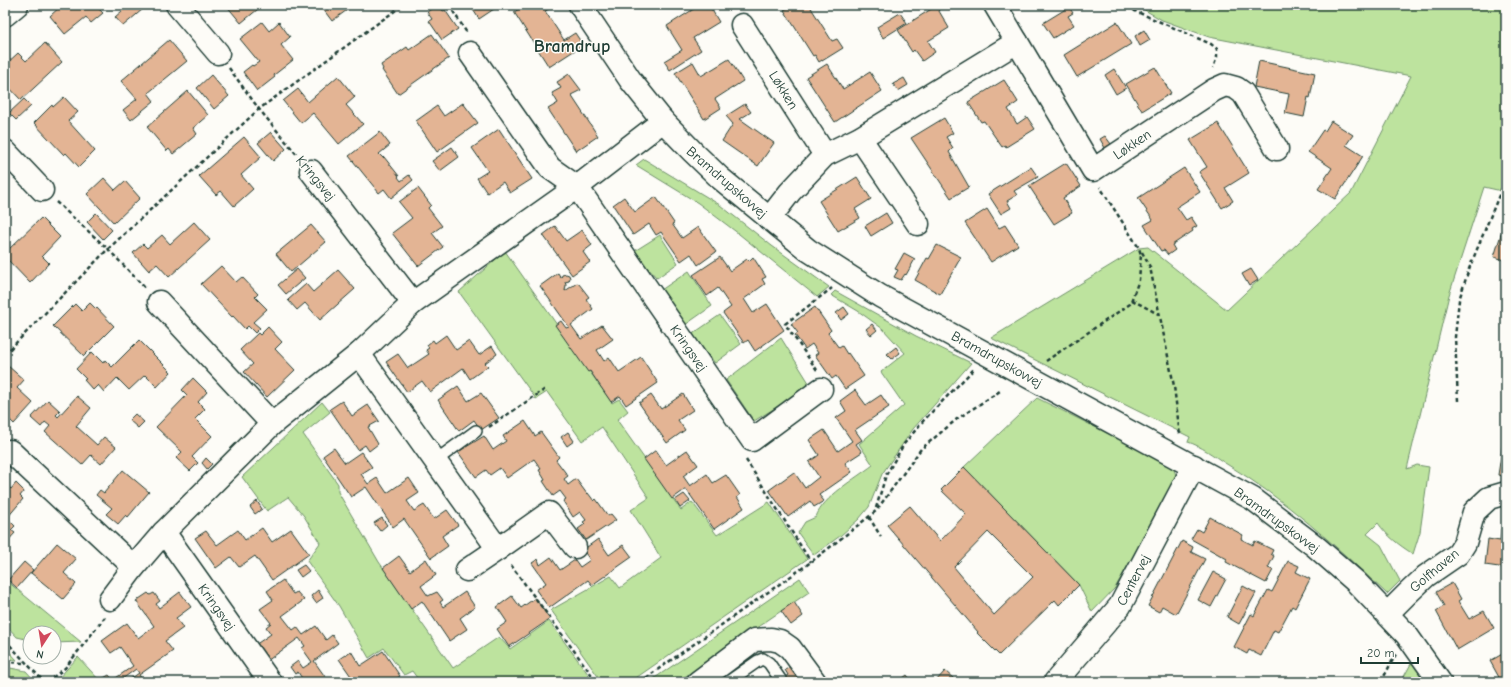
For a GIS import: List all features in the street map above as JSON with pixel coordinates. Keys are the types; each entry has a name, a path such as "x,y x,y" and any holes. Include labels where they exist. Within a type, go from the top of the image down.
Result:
{"street":[{"path":"5,15 17,5"},
{"path":"177,5 218,54"},
{"name":"Bramdrupskovvej","path":"580,5 631,81 663,121 693,152 769,219 808,250 880,296 1254,499 1302,536 1355,581 1406,634 1440,682"},
{"path":"995,5 1093,170"},
{"name":"Løkken","path":"742,25 825,155"},
{"path":"769,219 790,192 825,155 860,138 1017,42"},
{"name":"Kringsvej","path":"470,53 550,168 577,187 752,440"},
{"name":"Løkken","path":"1093,170 1214,90 1225,85 1236,88 1243,93 1277,149"},
{"path":"110,599 134,567 164,532 272,424 359,354 413,303 577,187 663,121"},
{"path":"860,138 918,224"},
{"path":"5,151 42,190"},
{"name":"Kringsvej","path":"311,171 413,303"},
{"path":"159,302 272,424"},
{"path":"359,354 498,549"},
{"path":"752,440 821,389"},
{"path":"10,451 134,567"},
{"name":"Centervej","path":"1055,682 1120,606 1194,466"},
{"name":"Golfhaven","path":"1388,614 1426,576 1458,554 1465,543 1474,512 1489,498 1506,493"},
{"path":"467,570 549,513 575,547"},
{"name":"Kringsvej","path":"164,532 270,682"},
{"path":"698,682 724,678 754,640 771,639 780,641 790,648 815,682"}],"lane":[{"path":"435,461 476,431"},
{"path":"724,678 763,659 769,663 782,682"}],"path":[{"path":"5,354 108,249 259,109 403,5"},
{"path":"449,5 469,37 470,53"},
{"path":"1128,5 1135,11 1211,44 1217,49 1217,58 1213,69 1214,90"},
{"name":"Kringsvej","path":"218,54 259,109 311,171"},
{"path":"1093,170 1097,182 1150,267 1174,386 1180,437 1173,455"},
{"path":"1458,401 1455,337 1459,300 1469,269 1506,178"},
{"path":"42,190 108,249 159,302"},
{"path":"1046,361 1130,304 1139,280 1141,255 1139,248"},
{"path":"821,389 828,386 785,324 849,276"},
{"path":"1132,300 1160,316"},
{"path":"876,511 886,475 904,444 924,420 989,354"},
{"path":"476,431 484,431 548,388"},
{"path":"640,682 811,562 869,517 876,511 921,449 957,419 1000,391"},
{"path":"752,440 740,450 811,562"},
{"path":"869,517 881,537"},
{"path":"498,549 521,577 597,682"},
{"path":"27,665 46,682 65,668 111,609 110,599"},
{"path":"1381,682 1406,634"},
{"path":"5,640 22,660"},
{"path":"5,662 22,663"}],"green space":[{"path":"1136,5 1506,5 1506,192 1484,187 1449,295 1407,469 1417,465 1429,467 1420,532 1413,554 1394,540 1378,523 1367,534 1381,545 1400,581 1387,594 1349,558 1289,508 1247,477 1203,449 1188,442 1190,437 991,338 1139,248 1148,247 1227,310 1351,193 1411,76 1209,37 1162,20"},
{"path":"644,159 720,205 772,246 829,287 817,297 698,203 636,165"},
{"path":"660,235 678,263 657,278 633,252"},
{"path":"505,251 612,403 619,399 628,411 617,420 681,510 692,502 717,535 769,502 807,559 630,682 602,682 551,610 611,576 620,588 661,558 631,510 649,498 602,427 582,441 547,392 536,399 459,292"},
{"path":"689,271 712,306 685,325 661,290"},
{"path":"835,291 916,336 971,363 913,429 882,474 869,507 859,519 840,536 814,555 798,533 805,522 816,517 825,502 873,465 859,444 904,405 881,372 905,353 883,329 858,311 831,295"},
{"path":"720,315 741,344 715,363 691,335"},
{"path":"781,338 811,386 754,421 726,380"},
{"path":"1037,398 1173,466 1177,479 1115,588 1092,612 1079,585 964,467"},
{"path":"322,402 330,412 303,434 338,484 338,492 379,562 453,668 499,637 510,649 549,621 594,682 420,682 412,671 404,675 384,648 369,658 339,606 307,561 320,543 304,516 288,497 267,511 242,477"},
{"path":"800,578 809,592 677,682 649,682"},
{"path":"5,579 60,625 22,625 22,638 17,637 5,624"},
{"path":"62,626 81,642 62,643"},
{"path":"5,647 17,660 5,659"},
{"path":"78,657 101,682 55,682"},
{"path":"1412,662 1427,682 1401,682"},
{"path":"5,667 26,671 36,682 5,682"}],"building":[{"path":"62,5 100,5 97,7 103,13 91,23 86,17 65,34 50,16"},
{"path":"129,5 140,5 143,9 123,26 115,17"},
{"path":"226,5 263,5 241,23"},
{"path":"320,5 354,5 332,21"},
{"path":"439,5 443,11 445,10 458,29 442,40 429,21 432,19 427,12"},
{"path":"470,5 500,5 479,19"},
{"path":"526,5 549,5 551,8 545,11 564,40 575,33 583,45 549,67 514,12"},
{"path":"700,5 709,5 719,22 693,38 701,50 670,70 664,61 682,50 667,26"},
{"path":"792,5 816,5 811,8 832,41 837,39 843,48 819,62 815,55 813,56 784,10"},
{"path":"936,6 949,28 928,41 935,52 922,61 914,50 912,52 898,30"},
{"path":"1069,7 1073,13 1068,16 1074,25 1053,38 1043,23"},
{"path":"900,13 907,23 883,38 877,27"},
{"path":"262,22 269,31 279,22 290,37 281,45 293,60 257,91 243,72 259,62 240,39"},
{"path":"1117,22 1131,44 1077,77 1064,55"},
{"path":"1144,30 1150,40 1140,46 1135,36"},
{"path":"432,34 449,58 398,94 382,70 381,65 407,47 409,50"},
{"path":"169,40 187,61 148,93 154,101 131,120 123,110 137,99 121,81"},
{"path":"45,43 62,62 21,100 5,83 7,78 5,76 5,65 18,53 26,61"},
{"path":"729,59 743,81 715,99 721,108 704,119 675,73 693,62 701,76"},
{"path":"1259,61 1315,73 1310,98 1308,97 1304,117 1285,113 1289,94 1254,87"},
{"path":"827,64 843,89 870,72 882,91 835,122 806,77"},
{"path":"1155,67 1171,93 1142,111 1126,84"},
{"path":"1114,69 1126,88 1116,94 1105,75"},
{"path":"569,74 581,90 571,95 598,136 576,151 548,109 558,103 552,93 561,88 557,82"},
{"path":"211,75 229,96 214,109 197,88"},
{"path":"338,76 355,97 346,105 363,124 339,144 313,113 301,123 283,101 298,89 308,102"},
{"path":"904,78 908,85 898,91 893,84"},
{"path":"1004,80 1018,102 1008,109 1017,124 1027,117 1035,129 1006,147 1005,145 1002,147 984,121 981,122 968,102"},
{"path":"188,91 208,115 193,128 197,134 173,154 169,149 167,151 147,127"},
{"path":"64,97 78,112 68,121 95,151 79,167 66,153 64,155 34,123 52,105 53,107"},
{"path":"24,99 31,106 16,120 9,113"},
{"path":"463,103 478,123 437,152 416,121 437,106 444,116"},
{"path":"745,104 751,112 740,119 774,143 758,166 722,141 733,124 726,116"},
{"path":"944,118 953,133 946,137 953,148 949,152 969,187 951,198 911,138"},
{"path":"1331,121 1353,135 1346,145 1363,156 1335,199 1318,189 1332,168 1308,152"},
{"path":"1218,123 1249,173 1225,188 1233,201 1222,208 1199,172 1207,167 1190,140"},
{"path":"499,129 532,179 510,193 503,182 487,193 477,178 488,171 472,148"},
{"path":"271,132 286,149 273,161 258,143"},
{"path":"380,132 390,145 379,154 383,158 384,157 399,176 398,177 401,181 409,175 413,180 391,198 384,189 379,193 349,156"},
{"path":"1105,136 1111,144 1105,148 1100,139"},
{"path":"244,137 261,157 241,175 253,189 234,206 221,191 216,195 199,176"},
{"path":"452,147 459,157 440,171 432,161"},
{"path":"1066,163 1081,186 1063,198 1072,213 1054,224 1029,186"},
{"path":"1031,167 1038,177 1014,191 1017,195 1007,201 1011,208 1001,214 988,194"},
{"path":"1184,168 1200,192 1177,207 1186,220 1191,217 1197,226 1192,229 1193,231 1172,245 1175,250 1168,255 1164,250 1161,251 1144,225 1153,220 1138,198"},
{"path":"857,177 871,199 855,209 860,218 838,231 819,201"},
{"path":"104,178 115,190 125,181 140,198 114,223 87,194"},
{"path":"418,188 431,205 428,208 442,226 432,233 443,247 418,266 392,233 412,218 399,202"},
{"path":"624,197 635,212 656,197 674,223 672,224 682,238 698,227 716,252 698,265 691,254 681,261 661,232 656,235 649,224 633,235 613,205"},
{"path":"987,209 999,228 1005,225 1018,245 991,262 965,223"},
{"path":"96,213 112,230 103,239 87,222"},
{"path":"886,213 892,223 871,236 865,226"},
{"path":"41,218 60,237 42,256 49,263 30,283 6,258 5,259 5,247 8,250"},
{"path":"194,222 210,240 169,277 157,264 149,271 133,253 143,244 147,248 162,235 170,244"},
{"path":"311,225 326,242 291,272 276,254"},
{"path":"555,226 566,241 582,230 592,245 583,252 590,262 572,275 543,235"},
{"path":"1502,231 1506,232 1506,264 1504,264 1505,260 1494,257"},
{"path":"937,245 961,257 940,294 915,280 927,258 929,259"},
{"path":"904,253 915,259 906,275 905,274 901,280 894,277 898,270 895,269"},
{"path":"720,257 730,271 747,259 749,261 753,257 766,277 762,279 765,284 744,299 753,313 767,304 784,330 755,351 748,340 744,343 723,313 731,307 718,288 707,296 693,275"},
{"path":"221,266 236,282 242,277 258,294 255,297 267,309 253,322 260,328 255,333 248,326 245,329 201,284"},
{"path":"297,269 305,278 286,294 278,285"},
{"path":"1251,269 1258,280 1249,286 1242,274"},
{"path":"338,270 355,289 320,320 305,303 297,310 288,300 306,284 313,292"},
{"path":"558,273 561,278 562,275 569,275 569,281 565,282 565,291 577,283 589,297 586,299 593,309 571,325 581,339 602,325 613,339 597,350 604,361 609,357 619,372 641,357 658,383 626,405 620,396 611,402 590,371 588,372 555,325 561,321 566,328 569,327 540,286"},
{"path":"90,303 96,309 97,308 114,326 84,356 53,326 75,304 82,311"},
{"path":"815,307 831,330 828,333 839,348 842,346 847,354 848,353 864,376 845,389 836,376 832,379 815,355 818,353 812,344 805,349 795,335 798,333 791,324"},
{"path":"844,307 849,314 841,320 836,313"},
{"path":"872,324 877,330 871,335 866,329"},
{"path":"268,327 282,342 275,349 295,370 267,397 244,372 253,364 240,350 258,333 260,335"},
{"path":"446,335 456,350 469,341 479,355 492,346 497,354 485,363 488,366 470,379 463,368 430,392 422,381 407,392 386,362 398,354 408,368 429,354 426,350 429,348 427,345 433,340 435,343"},
{"path":"139,340 171,372 157,387 145,375 129,390 117,378 104,392 98,385 93,390 84,380 86,379 76,369 92,352 103,363 105,360 112,367"},
{"path":"896,347 900,353 892,359 887,354"},
{"path":"8,366 24,380 17,388 33,403 14,424 5,415 5,369"},
{"path":"193,378 207,392 198,402 205,409 195,419 212,436 192,457 198,463 190,471 176,458 182,452 156,427 187,395 182,390"},
{"path":"458,386 468,401 481,393 499,418 481,430 474,420 459,431 438,400"},
{"path":"855,390 866,405 881,395 889,407 855,430 862,440 856,444 862,452 845,463 852,472 819,495 824,501 814,507 810,501 788,517 769,490 794,472 805,488 819,477 809,462 819,455 809,440 824,430 838,451 852,441 836,418 846,411 840,401"},
{"path":"683,394 693,410 678,420 685,430 667,443 639,403 651,395 661,409"},
{"path":"77,396 91,408 76,426 97,445 104,437 116,447 101,464 91,455 82,465 45,432 50,426 45,422 41,427 31,418 48,400 60,411 56,415 58,417"},
{"path":"342,401 352,416 368,405 379,421 368,427 378,444 369,451 365,445 358,450 330,409"},
{"path":"135,414 144,422 138,428 129,420"},
{"path":"525,421 535,436 541,432 559,457 556,460 568,476 564,479 568,485 576,479 594,501 596,499 608,516 611,514 616,520 586,540 578,529 585,524 583,522 586,520 580,512 573,517 563,501 566,499 560,491 553,496 543,481 545,480 539,470 541,469 534,459 507,478 500,468 490,475 486,470 476,477 458,452 484,436 493,450 506,441 503,436"},
{"path":"568,432 574,441 567,446 561,437"},
{"path":"1504,436 1506,437 1506,476 1498,475"},
{"path":"334,448 345,463 361,452 372,467 361,474 368,484 377,478 387,493 409,478 419,493 407,501 414,511 424,505 434,519 447,510 458,525 442,536 448,546 431,558 404,519 393,527 366,487 351,497 323,456"},
{"path":"656,450 666,465 687,450 698,465 683,476 690,486 707,474 713,483 726,475 740,495 737,497 744,508 714,529 686,489 672,499 644,459"},
{"path":"206,458 212,464 207,469 202,463"},
{"path":"964,467 1079,585 1059,605 1055,600 999,655 977,633 978,632 887,525 910,506 940,541 966,514 941,490","holes":["988,532 1033,577 994,615 954,567"]},
{"path":"123,470 149,492 128,517 126,515 118,524 106,514 112,508 96,495 100,490 104,493"},
{"path":"16,483 24,491 20,496 23,499 7,518 15,526 11,530 15,533 5,544 5,484 11,489"},
{"path":"684,494 690,501 680,508 675,500"},
{"path":"257,501 262,509 255,514 250,507"},
{"path":"1210,517 1243,535 1241,539 1253,545 1255,541 1273,550 1271,554 1274,556 1268,568 1273,570 1266,583 1226,562 1227,559 1191,539 1197,529 1202,532"},
{"path":"382,518 387,525 380,531 374,523"},
{"path":"262,528 272,542 291,529 309,554 272,580 255,556 239,567 231,557 216,568 195,538 206,531 217,545 238,530 245,540"},
{"path":"1501,529 1506,530 1506,568 1485,565 1488,539 1500,541"},
{"path":"598,539 609,555 623,545 632,557 592,585 588,580 549,608 536,590 546,583 532,563 538,559 540,565 551,557 560,570 575,560 580,567 590,560 583,550"},
{"path":"1182,541 1193,547 1191,552 1205,559 1176,614 1162,606 1159,612 1148,606"},
{"path":"57,543 76,559 64,573 76,584 63,599 31,573"},
{"path":"399,556 410,571 426,559 436,575 421,586 428,596 437,592 443,600 440,602 443,607 465,592 475,607 460,618 467,629 449,641 422,601 411,609 383,568"},
{"path":"1288,561 1299,566 1296,572 1310,579 1295,608 1292,606 1278,632 1274,630 1261,656 1249,650 1247,654 1234,647 1251,614 1254,616 1268,590 1272,592"},
{"path":"24,562 33,570 17,588 8,580"},
{"path":"304,565 309,571 301,577 296,570"},
{"path":"1213,572 1226,579 1211,607 1198,600"},
{"path":"283,580 293,594 297,592 304,600 282,616 293,630 297,627 303,635 316,626 326,640 332,635 338,643 314,661 326,678 322,681 323,682 301,682 303,680 298,672 295,674 290,667 298,661 303,668 312,662 302,648 305,646 299,638 267,661 255,645 271,634 266,627 271,623 260,609 273,600 267,591"},
{"path":"1452,583 1461,599 1458,601 1469,619 1484,611 1494,628 1457,650 1436,611 1444,606 1436,592"},
{"path":"1243,586 1256,593 1239,624 1227,617"},
{"path":"318,590 323,598 316,603 311,596"},
{"path":"180,592 191,607 176,618 183,628 165,641 173,651 139,675 144,682 126,682 139,673 136,669 118,682 102,682 100,680 109,675 113,680 133,666 120,647 111,653 102,641 127,623 138,638 154,626 136,601 148,593 150,595 154,593 160,601 156,604 159,608"},
{"path":"512,596 521,608 535,598 550,619 509,647 497,629 507,622 497,607"},
{"path":"794,602 803,616 791,625 781,611"},
{"path":"351,651 360,666 383,651 400,676 392,682 378,682 375,679 370,682 355,682 339,659"},
{"path":"1506,652 1506,678 1501,681 1490,661"},
{"path":"812,661 827,682 778,682 788,675 785,670 790,667 794,673"},
{"path":"945,671 954,679 951,682 935,682"},
{"path":"907,675 912,682 898,682"}],"district":[{"name":"Bramdrup","path":"572,46"}]}
